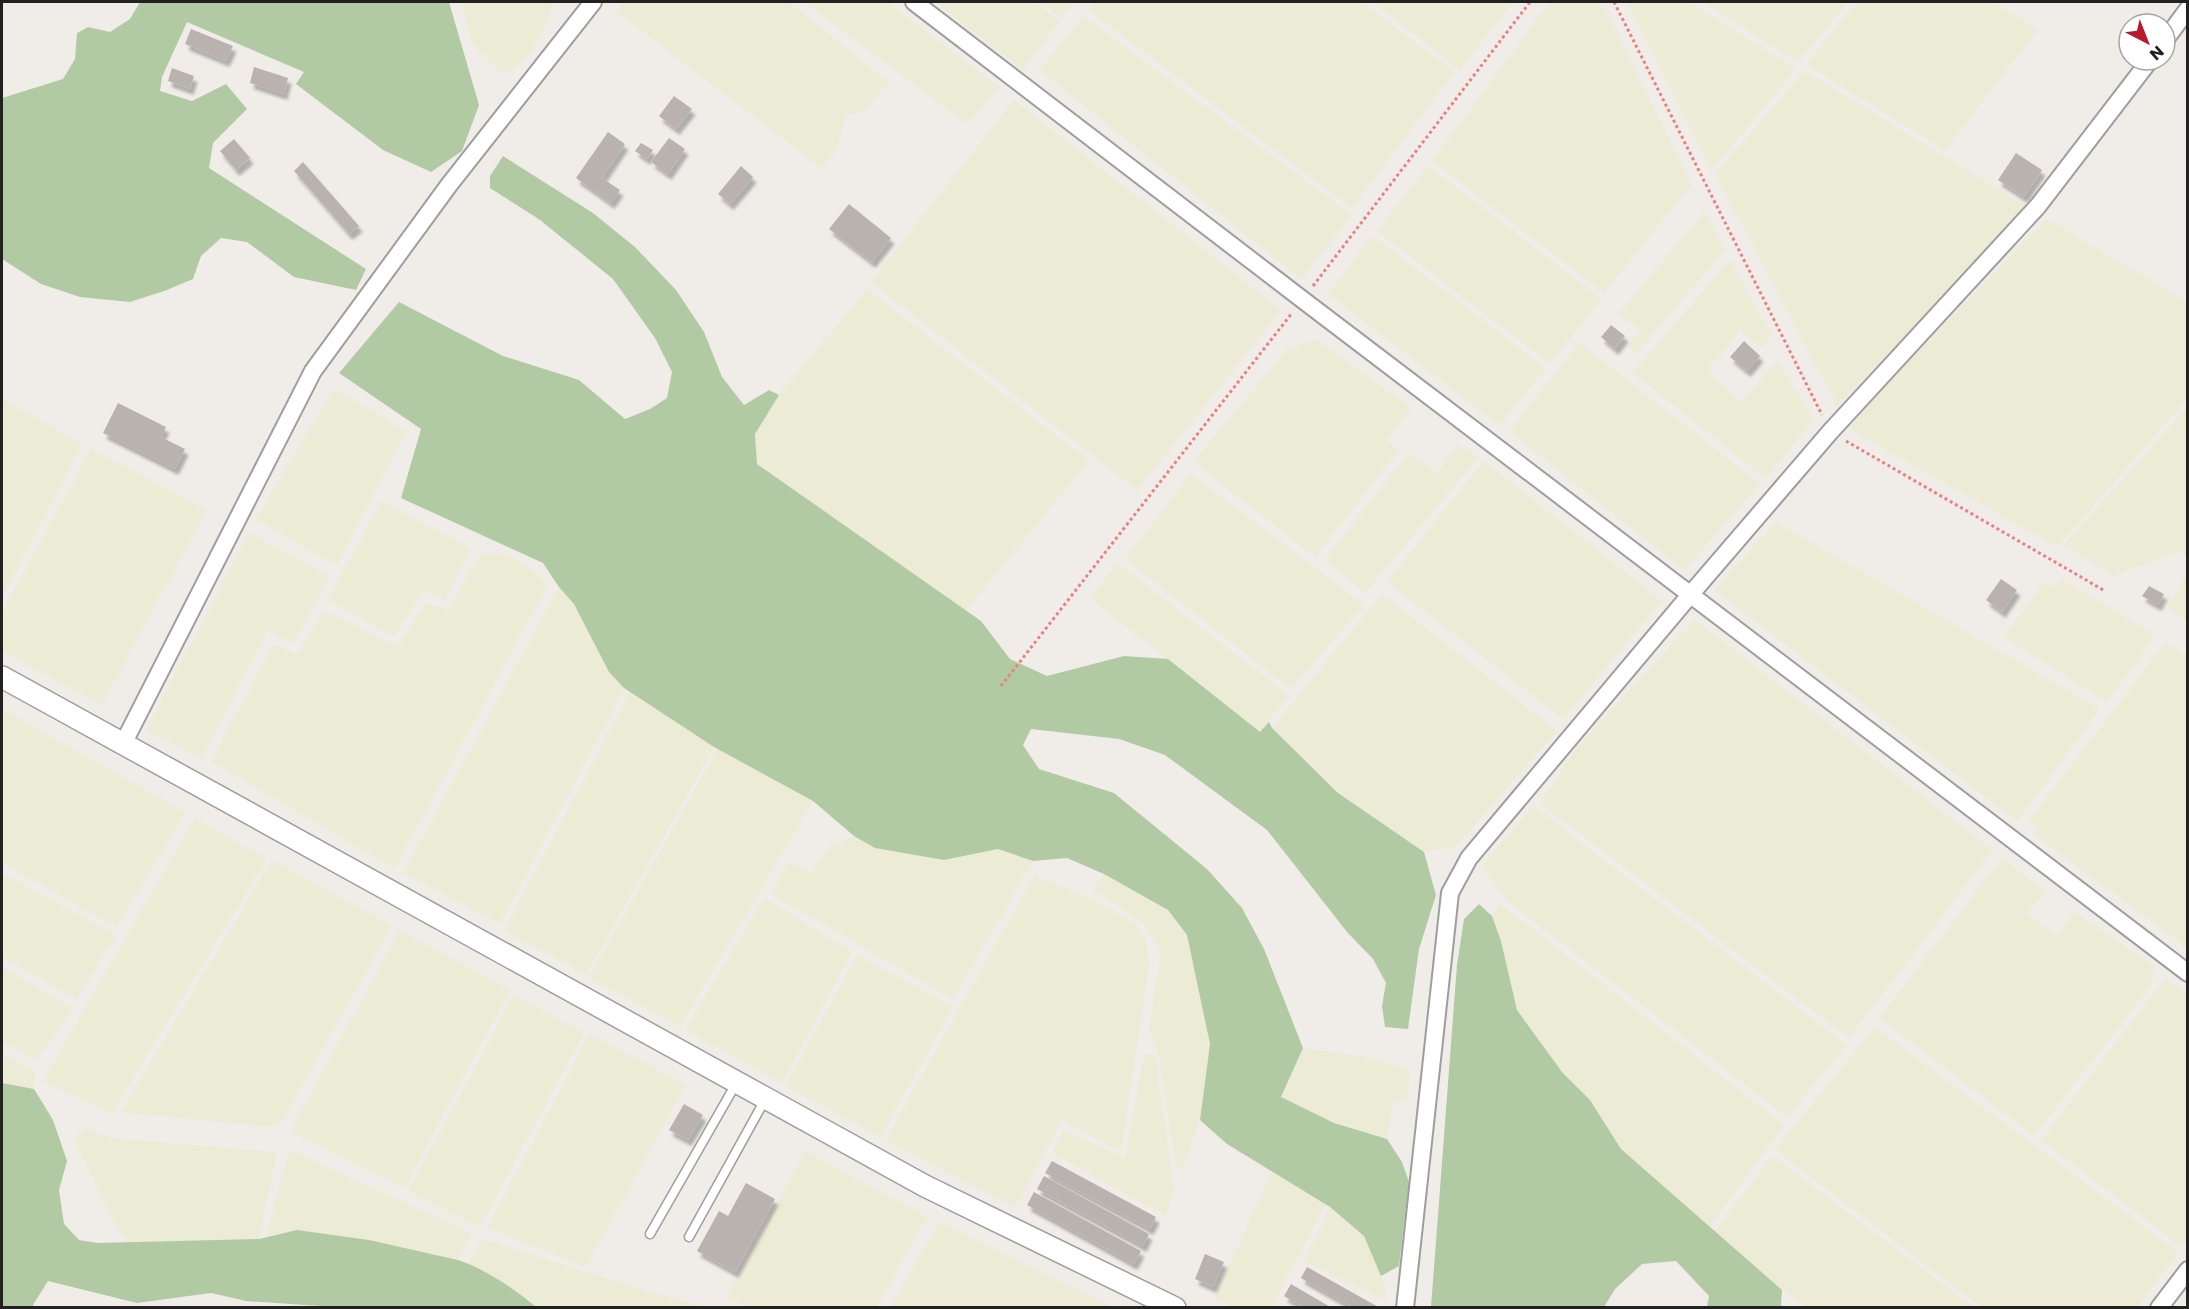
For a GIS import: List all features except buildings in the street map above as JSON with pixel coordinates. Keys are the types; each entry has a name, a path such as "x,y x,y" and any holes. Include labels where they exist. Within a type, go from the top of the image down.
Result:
{"street":[{"path":"123,744 313,371 449,185 593,2"},
{"path":"914,2 2187,973"},
{"path":"2177,23 2187,9"},
{"path":"1405,1308 1450,893 1469,858 1690,594 1830,432 2038,206 2141,72"},
{"path":"2,677 925,1186 1175,1308"},
{"path":"2159,1308 2187,1270"}],"lane":[{"path":"650,1234 737,1082"},
{"path":"689,1237 766,1098"}],"path":[{"path":"1001,686 1303,300 1530,2"},
{"path":"1614,2 1830,432 2106,591"}],"green space":[{"path":"140,2 449,2 479,105 462,151 431,172 383,150 296,84 304,72 187,22 162,77 160,91 192,101 226,84 247,109 213,143 209,168 366,269 356,290 294,277 247,242 221,238 201,256 193,279 130,302 80,297 41,284 2,259 2,98 63,79 75,59 77,33 88,27 110,32 130,19"},
{"path":"462,2 552,2 546,25 535,47 522,62 507,72 498,71 473,43"},
{"path":"623,2 789,2 889,83 864,111 846,115 836,150 821,168 616,11"},
{"path":"804,2 887,2 999,87 967,124"},
{"path":"935,2 1035,2 1060,21 1023,70"},
{"path":"1040,2 1074,2 1061,18"},
{"path":"1095,2 1362,2 1454,72 1352,208 1088,10"},
{"path":"1373,2 1513,2 1460,70"},
{"path":"1550,2 1600,2 1692,184 1604,293 1432,161"},
{"path":"1626,2 1689,2 1796,69 1711,171"},
{"path":"1703,2 1848,2 1798,62"},
{"path":"1857,2 1992,2 2038,30 1945,150 1806,65"},
{"path":"1084,17 1352,215 1301,279 1039,70"},
{"path":"1805,71 2028,208 1837,406 1715,174"},
{"path":"1014,100 1281,310 1137,490 871,282"},
{"path":"503,156 593,213 635,247 676,290 704,332 722,377 744,405 769,390 779,395 755,434 757,464 981,621 1010,659 1047,676 1124,656 1168,659 1260,732 1269,722 1272,728 1338,793 1424,852 1436,895 1419,949 1408,1029 1385,1027 1382,1006 1386,983 1373,959 1347,932 1267,830 1165,755 1119,739 1031,729 1023,745 1039,769 1114,793 1207,869 1242,908 1264,949 1303,1048 1281,1097 1334,1123 1387,1139 1402,1162 1409,1182 1399,1266 1381,1276 1364,1236 1330,1207 1227,1144 1200,1120 1210,1044 1187,935 1168,910 1104,874 1067,858 1033,861 998,849 944,860 875,848 854,836 813,801 714,747 624,688 609,672 574,604 543,563 401,498 421,429 339,373 399,302 503,356 579,380 625,419 650,409 667,398 672,372 655,338 613,279 540,220 490,188 490,176"},
{"path":"1428,166 1601,299 1550,364 1377,231"},
{"path":"1705,212 1725,250 1636,353 1629,345 1640,330 1618,314"},
{"path":"2047,219 2187,302 2187,399 2057,547 1849,429 1866,405"},
{"path":"1373,236 1546,369 1499,425 1328,294"},
{"path":"1730,260 1771,335 1762,348 1740,330 1707,371 1741,403 1777,361 1814,419 1766,479 1633,373"},
{"path":"867,289 1089,461 965,611 757,464 755,434 779,395"},
{"path":"1316,339 1411,408 1387,440 1399,450 1315,557 1193,462 1287,350"},
{"path":"1580,343 1760,484 1684,570 1509,431"},
{"path":"334,389 406,431 337,565 256,520"},
{"path":"2,399 82,444 2,599"},
{"path":"2187,408 2187,557 2179,551 2114,576 2064,545"},
{"path":"1458,445 1478,457 1365,593 1325,559 1409,454 1438,473"},
{"path":"91,449 207,510 101,705 2,651 2,612"},
{"path":"1484,461 1662,601 1563,719 1387,582"},
{"path":"1191,474 1364,605 1291,689 1125,559"},
{"path":"381,501 472,549 444,601 423,590 394,637 328,599"},
{"path":"1776,522 2100,709 2017,821 1714,590"},
{"path":"249,533 330,576 294,644 268,631 201,759 146,730"},
{"path":"481,555 509,555 548,584 395,869 211,761 273,645 298,654 324,611 398,647 425,603 448,610"},
{"path":"1117,563 1289,696 1260,732 1091,599"},
{"path":"2187,575 2187,621 2167,608"},
{"path":"2061,579 2155,635 2107,702 2004,637 2045,582 2055,587"},
{"path":"559,587 574,604 609,672 624,688 500,924 403,873"},
{"path":"1382,594 1557,731 1455,847 1424,852 1338,793 1272,728"},
{"path":"1695,620 1992,850 1849,1038 1540,803 1578,746"},
{"path":"2165,643 2187,655 2187,948 2035,835 2038,828 2028,822"},
{"path":"630,692 714,747 586,974 504,931"},
{"path":"2,709 185,812 116,927 2,863"},
{"path":"718,749 813,801 680,1026 589,978"},
{"path":"1533,806 1846,1045 1787,1117 1505,899 1482,866"},
{"path":"195,818 267,859 111,1114 43,1081"},
{"path":"854,836 875,848 944,860 998,849 1033,861 953,999 771,894 787,862 812,873 831,846"},
{"path":"2003,858 2045,892 2026,914 2057,935 2075,912 2155,967 2149,977 2155,980 2034,1136 1879,1018"},
{"path":"272,860 392,926 282,1121 271,1127 121,1112"},
{"path":"2,873 116,935 76,999 2,957"},
{"path":"1104,874 1168,910 1187,935 1210,1044 1200,1120 1183,1168 1176,1166 1158,1051 1149,1029 1161,951 1146,926 1093,889"},
{"path":"1034,876 1084,895 1135,924 1146,940 1149,966 1121,1151 1062,1120 1015,1207 885,1141"},
{"path":"765,898 852,952 782,1083 685,1030"},
{"path":"1479,904 1492,916 1501,941 1517,1010 1562,1072 1590,1100 1621,1149 1782,1290 1781,1307 1707,1307 1709,1296 1676,1261 1642,1264 1615,1289 1604,1307 1431,1307 1457,965 1464,919"},
{"path":"1500,904 1784,1125 1709,1228 1621,1149 1590,1100 1558,1066 1517,1010 1501,941 1492,916"},
{"path":"400,930 510,990 404,1188 290,1132"},
{"path":"857,955 953,1007 880,1137 786,1086"},
{"path":"2,967 72,1008 36,1061 2,1041"},
{"path":"2166,978 2187,995 2188,1238 2181,1246 2041,1140"},
{"path":"514,995 584,1033 480,1227 408,1191"},
{"path":"1875,1027 2179,1253 2137,1307 1981,1307 1775,1150"},
{"path":"590,1034 686,1085 586,1267 487,1228"},
{"path":"1303,1048 1360,1056 1410,1069 1408,1097 1393,1103 1387,1139 1334,1123 1281,1097"},
{"path":"2,1053 35,1072 34,1089 2,1083"},
{"path":"1155,1054 1174,1190 1166,1216 1052,1153 1064,1130 1125,1158 1144,1055"},
{"path":"2,1083 34,1089 53,1120 67,1161 59,1190 64,1224 79,1240 97,1243 259,1239 297,1230 369,1240 469,1264 499,1280 536,1307 349,1308 246,1301 211,1293 137,1303 48,1281 33,1305 34,1307 2,1307"},
{"path":"86,1128 111,1138 277,1152 259,1239 129,1242 117,1228 74,1139"},
{"path":"289,1150 471,1233 458,1260 369,1240 297,1230 266,1236"},
{"path":"805,1151 927,1217 876,1307 752,1307 727,1299"},
{"path":"1773,1156 1973,1307 1807,1307 1782,1290 1714,1232"},
{"path":"1272,1172 1326,1204 1272,1307 1232,1307 1214,1298"},
{"path":"1330,1207 1364,1236 1381,1276 1388,1302 1304,1261"},
{"path":"939,1222 1113,1307 891,1307"},
{"path":"483,1239 704,1307 536,1307 514,1289 468,1264"}]}
